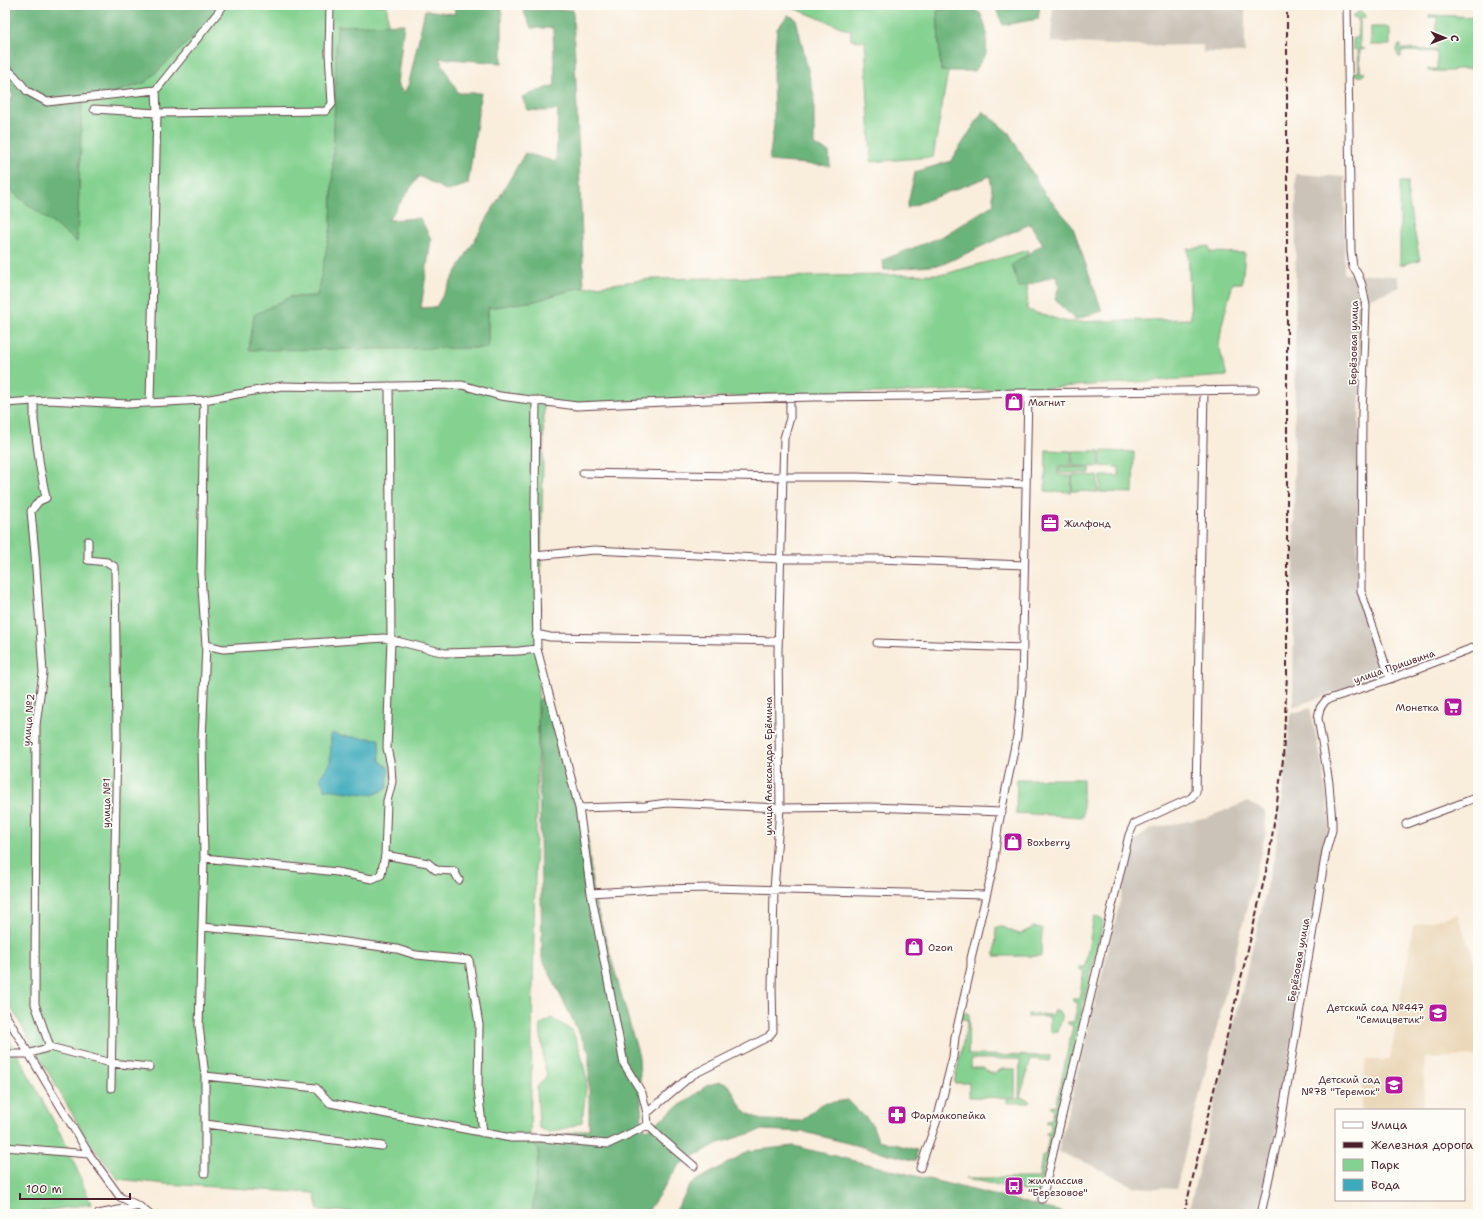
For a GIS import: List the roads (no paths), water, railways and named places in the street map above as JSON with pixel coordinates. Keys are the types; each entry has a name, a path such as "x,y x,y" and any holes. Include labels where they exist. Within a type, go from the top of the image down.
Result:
{"street":[{"path":"150,402 157,113 156,90 224,5"},
{"path":"94,109 157,113 326,111 332,104 329,53 330,5"},
{"name":"Берёзовая улица","path":"1347,5 1352,267 1357,272 1362,285 1366,306 1362,413 1362,591 1390,679"},
{"path":"5,67 14,75 27,91 46,102 156,90"},
{"path":"5,403 48,400 128,404 204,400 282,386 329,387 462,385 500,396 577,406 790,398 1255,390"},
{"path":"204,858 337,872 372,879 381,875 385,855 387,801 392,782 391,766 387,748 391,640 389,386"},
{"path":"1042,1199 1129,835 1134,824 1191,798 1196,792 1204,390"},
{"path":"920,1168 937,1120 953,1058 955,1037 985,895 993,868 998,827 1017,736 1022,687 1028,393"},
{"name":"улица Александра Ерёмина","path":"648,1113 692,1076 768,1037 772,1031 774,890 780,808 778,641 784,438 790,418 790,398"},
{"path":"204,400 201,574 206,645 202,741 204,858 199,1026 205,1076 205,1173"},
{"path":"536,400 535,556 537,649 579,808 591,893 624,1064 642,1093 648,1113 648,1125 694,1166"},
{"name":"улица №2","path":"34,401 34,420 40,467 46,498 39,501 31,511 36,554 43,673 36,724 35,1004 50,1047"},
{"path":"583,473 864,477 1026,484"},
{"name":"улица №1","path":"88,541 88,560 107,562 115,567 117,736 111,1088"},
{"path":"535,556 594,550 781,559 880,559 1024,565"},
{"path":"536,634 550,637 778,641"},
{"path":"206,645 223,649 384,638 445,653 519,651 537,649"},
{"path":"877,643 1023,648"},
{"name":"улица Пришвина","path":"1320,708 1326,700 1390,679 1478,646"},
{"name":"Берёзовая улица","path":"1261,1214 1280,1128 1326,851 1332,830 1329,783 1319,725 1320,708"},
{"path":"1406,824 1478,797"},
{"path":"579,808 644,806 667,803 780,808 871,807 1002,812"},
{"path":"385,855 428,863 436,870 454,871 459,880"},
{"path":"591,893 657,888 985,895"},
{"path":"202,926 317,938 397,950 416,955 469,960 480,1025 478,1089 484,1132"},
{"path":"5,1014 89,1154 120,1197 139,1206 149,1214"},
{"path":"5,1054 28,1054 50,1047 111,1063 149,1067"},
{"path":"205,1076 316,1088 330,1103 511,1138 541,1138 608,1144 648,1125"},
{"path":"205,1124 382,1146"},
{"path":"5,1147 89,1154"},
{"path":"98,1214 139,1206"}],"water":[{"path":"331,733 341,736 379,739 380,761 389,768 387,788 373,795 324,789 320,777 330,764"}],"railway":[{"path":"1184,1214 1269,858 1283,760 1287,674 1287,5"}],"place":[{"name":"Магнит","path":"1014,402"},
{"name":"Жилфонд","path":"1050,523"},
{"name":"Монетка","path":"1453,707"},
{"name":"Boxberry","path":"1013,842"},
{"name":"Ozon","path":"914,947"},
{"name":"Детский сад №447 \"Семицветик\"","path":"1438,1013"},
{"name":"Детский сад №78 \"Теремок\"","path":"1394,1085"},
{"name":"Фармакопейка","path":"897,1115"},
{"name":"жилмассив \"Березовое\"","path":"1014,1186"}]}
